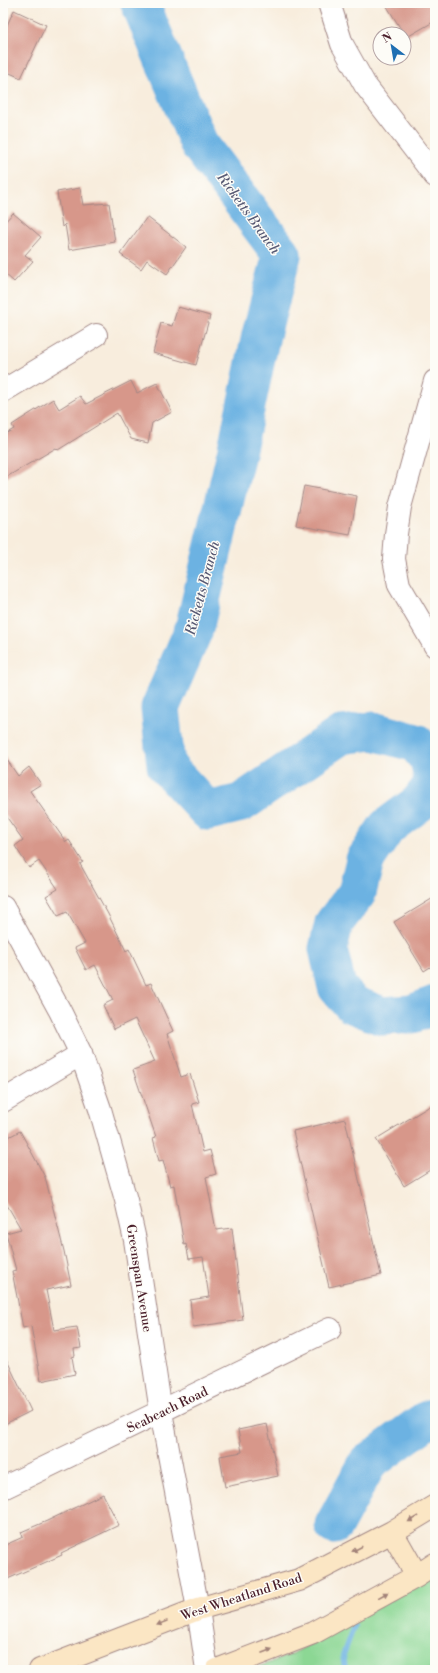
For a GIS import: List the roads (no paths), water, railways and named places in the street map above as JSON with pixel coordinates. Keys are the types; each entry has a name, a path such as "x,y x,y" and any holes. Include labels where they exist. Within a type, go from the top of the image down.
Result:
{"main road":[{"name":"West Wheatland Road","path":"40,1670 198,1609 299,1580 392,1532 435,1506"},
{"path":"392,1532 417,1576"},
{"path":"217,1670 313,1633 417,1576 435,1564"}],"street":[{"path":"329,3 342,44 365,85 435,176"},
{"path":"3,391 96,335"},
{"path":"435,381 400,507 394,560 399,585 435,646"},
{"name":"Greenspan Avenue","path":"3,907 60,1011 81,1054 100,1109 126,1200 135,1240 161,1412 198,1609 206,1670"},
{"path":"3,1101 81,1054"},
{"name":"Seabeach Road","path":"3,1488 330,1328"}],"waterway":[{"name":"Ricketts Branch","path":"140,3 199,144 282,255 261,335 236,453 194,629 160,708 166,766 208,811 241,803 341,735 373,731 416,743 429,760 434,783 419,803 387,827 365,860 357,893 334,923 328,949 337,987 352,1004 382,1016 412,1014 435,1005"},
{"name":"Ricketts Branch","path":"334,1525 368,1463 425,1421 435,1417"},
{"name":"Ricketts Branch","path":"345,1670 343,1655 354,1626"}]}
